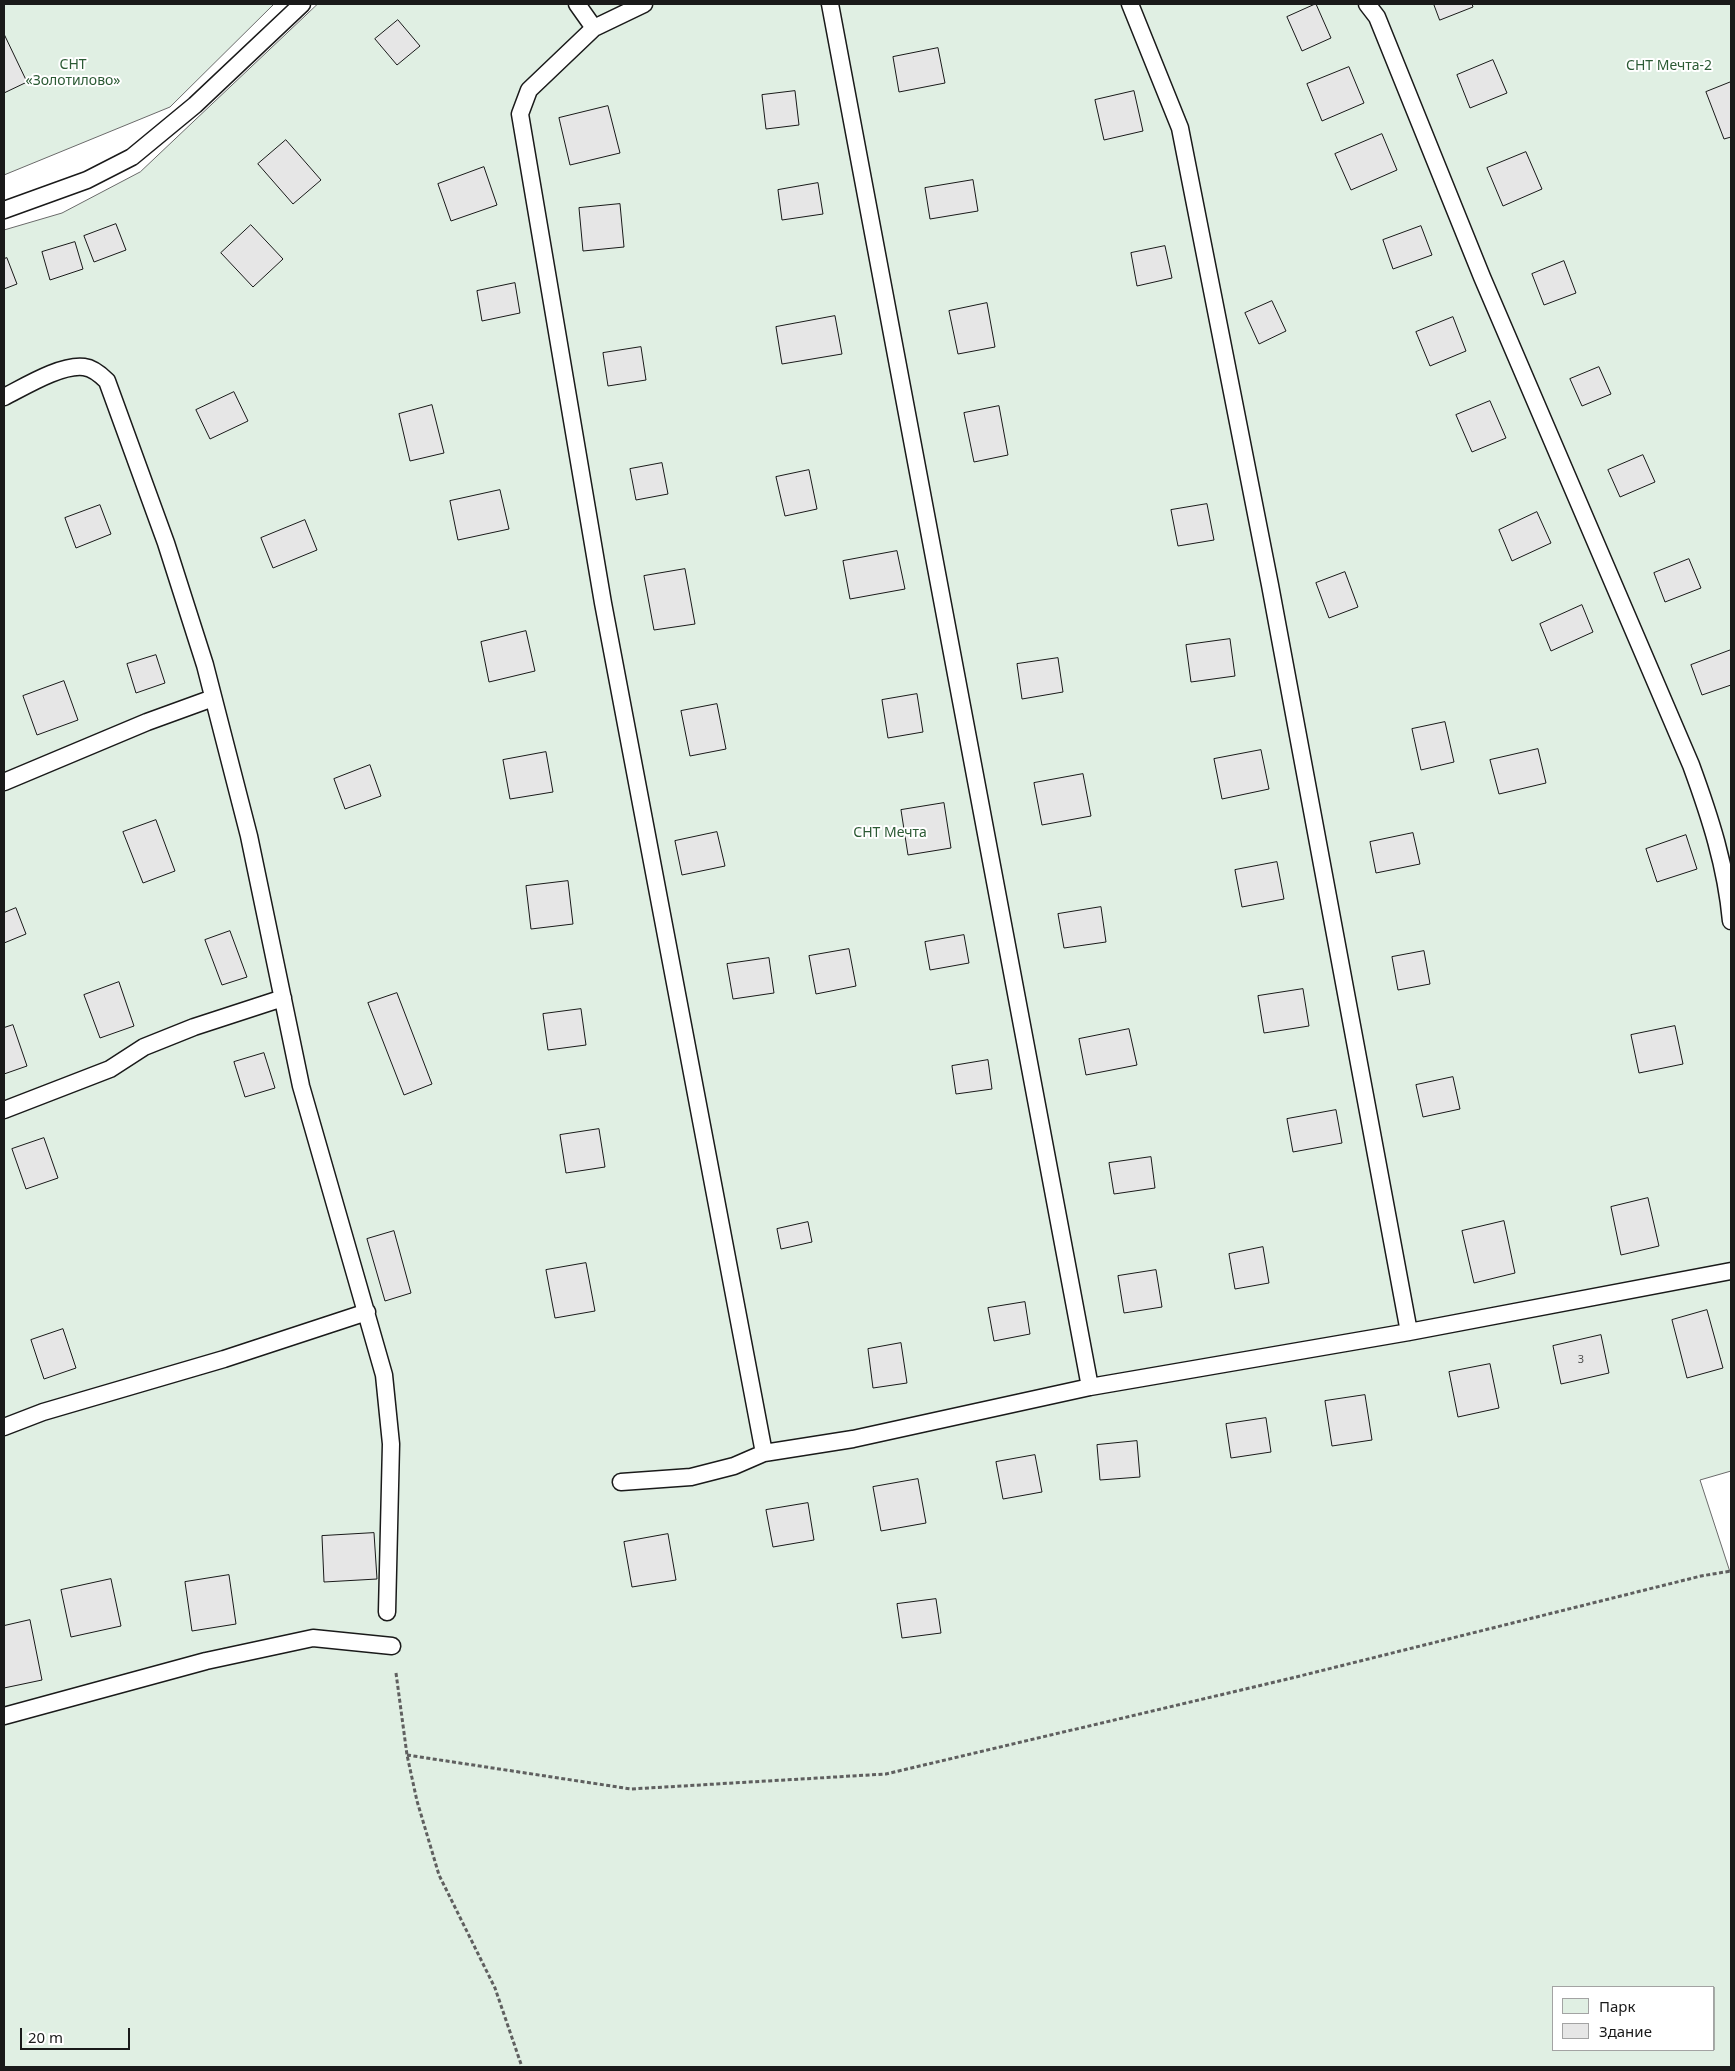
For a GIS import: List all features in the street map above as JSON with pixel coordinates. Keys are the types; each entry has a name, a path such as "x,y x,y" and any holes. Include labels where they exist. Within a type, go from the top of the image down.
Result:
{"lane":[{"path":"4,210 87,180 132,157 195,105 302,4"},
{"path":"577,4 594,28"},
{"path":"644,4 594,28 529,90 520,114 603,603 764,1453"},
{"path":"830,4 1090,1387"},
{"path":"1130,4 1180,128 1270,585 1409,1332"},
{"path":"1367,4 1377,18 1482,277 1691,765 1713,825 1728,891 1731,921"},
{"path":"4,397 69,368 85,367 99,373 107,381 166,543 205,665 249,836 301,1086 384,1375 391,1444 387,1612"},
{"path":"4,782 146,722 213,698"},
{"path":"4,1110 110,1069 144,1047 194,1027 283,998"},
{"path":"622,1482 691,1477 734,1466 764,1453 853,1439 1090,1387 1409,1332 1731,1271"},
{"path":"4,1427 43,1412 224,1359 367,1312"},
{"path":"4,1716 206,1661 313,1638 392,1646"}],"path":[{"path":"408,1755 631,1789 886,1774 1296,1677 1701,1576 1731,1571"},
{"path":"392,1646 408,1755 417,1801 439,1875 495,1988 522,2067"}],"green space":[{"name":"СНТ «Золотилово»","path":"4,4 274,4 170,107 4,175"},
{"name":"СНТ Мечта","path":"318,4 1731,4 1731,1471 1700,1480 1731,1575 1731,2067 4,2067 4,230 62,213 140,172"}],"building":[{"path":"1316,4 1331,38 1302,51 1287,17"},
{"path":"1434,4 1472,4 1473,7 1440,20"},
{"path":"398,20 420,46 397,65 375,39"},
{"path":"4,34 27,82 4,93"},
{"path":"938,48 945,83 899,92 893,57"},
{"path":"1493,60 1507,93 1470,108 1457,75"},
{"path":"1349,67 1364,103 1322,121 1307,84"},
{"path":"1731,82 1731,137 1724,139 1706,92"},
{"path":"795,91 799,125 766,129 762,95"},
{"path":"1134,91 1143,131 1104,140 1095,100"},
{"path":"608,106 620,153 570,165 559,118"},
{"path":"1382,134 1397,170 1351,190 1335,154"},
{"path":"286,140 321,180 293,204 258,164"},
{"path":"1526,152 1542,189 1503,206 1487,168"},
{"path":"484,167 497,205 451,221 438,184"},
{"path":"973,180 978,211 930,219 925,188"},
{"path":"818,183 823,214 782,220 778,190"},
{"path":"620,204 624,247 583,251 579,208"},
{"path":"116,224 126,250 94,262 84,236"},
{"path":"251,225 283,259 253,287 221,253"},
{"path":"1421,226 1432,255 1393,269 1383,240"},
{"path":"75,242 83,269 50,280 42,252"},
{"path":"1165,246 1172,278 1137,286 1131,253"},
{"path":"7,258 17,284 4,289 4,259"},
{"path":"1564,261 1576,293 1544,305 1532,274"},
{"path":"515,283 520,313 482,321 477,291"},
{"path":"1272,301 1286,331 1259,344 1245,313"},
{"path":"987,303 995,347 958,354 949,311"},
{"path":"835,316 842,354 782,364 776,327"},
{"path":"1453,317 1466,351 1430,366 1416,332"},
{"path":"641,347 646,380 608,386 603,353"},
{"path":"1599,367 1611,394 1582,406 1570,379"},
{"path":"234,392 248,421 210,439 196,410"},
{"path":"1490,401 1506,438 1472,452 1456,415"},
{"path":"432,405 444,453 410,461 399,414"},
{"path":"999,406 1008,455 974,462 964,413"},
{"path":"1643,455 1655,482 1620,497 1608,470"},
{"path":"662,463 668,494 636,500 630,469"},
{"path":"809,470 817,509 785,516 776,477"},
{"path":"500,490 509,529 458,540 450,501"},
{"path":"1207,504 1214,540 1178,546 1171,510"},
{"path":"100,505 111,534 76,548 65,518"},
{"path":"1537,512 1551,543 1512,561 1499,530"},
{"path":"305,520 317,550 273,568 261,538"},
{"path":"897,551 905,589 850,599 843,561"},
{"path":"1689,559 1701,588 1665,602 1654,573"},
{"path":"685,569 695,624 654,630 644,576"},
{"path":"1345,572 1358,607 1329,618 1316,583"},
{"path":"1582,605 1593,632 1551,651 1540,624"},
{"path":"526,631 535,671 489,682 481,642"},
{"path":"1230,639 1235,676 1191,682 1186,645"},
{"path":"1731,650 1731,685 1702,695 1691,665"},
{"path":"156,655 165,683 136,693 127,664"},
{"path":"1058,658 1063,692 1022,699 1017,664"},
{"path":"64,681 78,720 37,735 23,696"},
{"path":"917,694 923,732 888,738 882,700"},
{"path":"717,704 726,749 690,756 681,711"},
{"path":"1445,722 1454,762 1421,770 1412,729"},
{"path":"1538,749 1546,783 1499,794 1490,760"},
{"path":"1261,750 1269,789 1222,799 1214,759"},
{"path":"546,752 553,792 510,799 503,760"},
{"path":"370,765 381,796 345,809 334,779"},
{"path":"1083,774 1091,816 1042,825 1034,783"},
{"path":"944,803 951,848 908,855 901,810"},
{"path":"156,820 175,871 143,883 123,832"},
{"path":"717,832 725,866 682,875 675,841"},
{"path":"1413,833 1420,864 1376,873 1370,842"},
{"path":"1686,835 1697,869 1657,882 1646,849"},
{"path":"1277,862 1284,899 1242,907 1235,870"},
{"path":"568,881 573,924 531,929 526,886"},
{"path":"1101,907 1106,942 1064,948 1058,914"},
{"path":"16,908 26,934 4,943 4,913"},
{"path":"230,931 247,977 222,985 205,940"},
{"path":"964,935 969,963 930,970 925,942"},
{"path":"849,949 856,986 816,994 809,956"},
{"path":"1424,951 1430,984 1398,990 1392,957"},
{"path":"769,958 774,993 733,999 727,964"},
{"path":"119,982 134,1026 100,1038 84,995"},
{"path":"1303,989 1309,1026 1264,1033 1258,996"},
{"path":"397,993 432,1084 404,1095 368,1003"},
{"path":"581,1009 586,1045 548,1050 543,1014"},
{"path":"13,1025 27,1066 4,1074 4,1028"},
{"path":"1675,1026 1683,1064 1639,1073 1631,1035"},
{"path":"1129,1029 1137,1065 1086,1075 1079,1039"},
{"path":"264,1053 275,1088 245,1097 234,1062"},
{"path":"988,1060 992,1089 956,1094 952,1066"},
{"path":"1453,1077 1460,1109 1423,1117 1416,1085"},
{"path":"1336,1110 1342,1143 1293,1152 1287,1119"},
{"path":"599,1129 605,1167 566,1173 560,1135"},
{"path":"44,1138 58,1178 26,1189 12,1149"},
{"path":"1151,1157 1155,1188 1114,1194 1109,1163"},
{"path":"1648,1198 1659,1246 1621,1255 1611,1207"},
{"path":"1504,1221 1515,1273 1474,1283 1462,1231"},
{"path":"808,1222 812,1242 781,1249 777,1229"},
{"path":"394,1231 411,1293 385,1301 367,1239"},
{"path":"1263,1247 1269,1283 1235,1289 1229,1254"},
{"path":"586,1263 595,1311 555,1318 546,1270"},
{"path":"1156,1270 1162,1307 1124,1313 1118,1276"},
{"path":"1025,1302 1030,1334 994,1341 988,1308"},
{"path":"1707,1310 1723,1368 1687,1378 1672,1320"},
{"path":"63,1329 76,1368 44,1379 31,1340"},
{"path":"1601,1335 1609,1373 1561,1384 1553,1346"},
{"path":"901,1343 907,1383 873,1388 868,1349"},
{"path":"1490,1364 1499,1408 1458,1417 1449,1372"},
{"path":"1365,1395 1372,1440 1332,1446 1325,1401"},
{"path":"1266,1418 1271,1452 1231,1458 1226,1424"},
{"path":"1137,1441 1140,1477 1100,1480 1097,1445"},
{"path":"1035,1455 1042,1492 1003,1499 996,1462"},
{"path":"918,1479 926,1523 881,1531 873,1487"},
{"path":"808,1503 814,1540 773,1547 766,1510"},
{"path":"374,1533 377,1579 324,1582 322,1536"},
{"path":"668,1534 676,1580 632,1587 624,1542"},
{"path":"229,1575 236,1624 192,1631 185,1582"},
{"path":"111,1579 121,1626 71,1637 61,1590"},
{"path":"936,1599 941,1633 902,1638 897,1604"},
{"path":"30,1620 42,1680 4,1688 4,1626"}],"park label":[{"name":"СНТ Мечта-2","path":"1669,66"}]}
